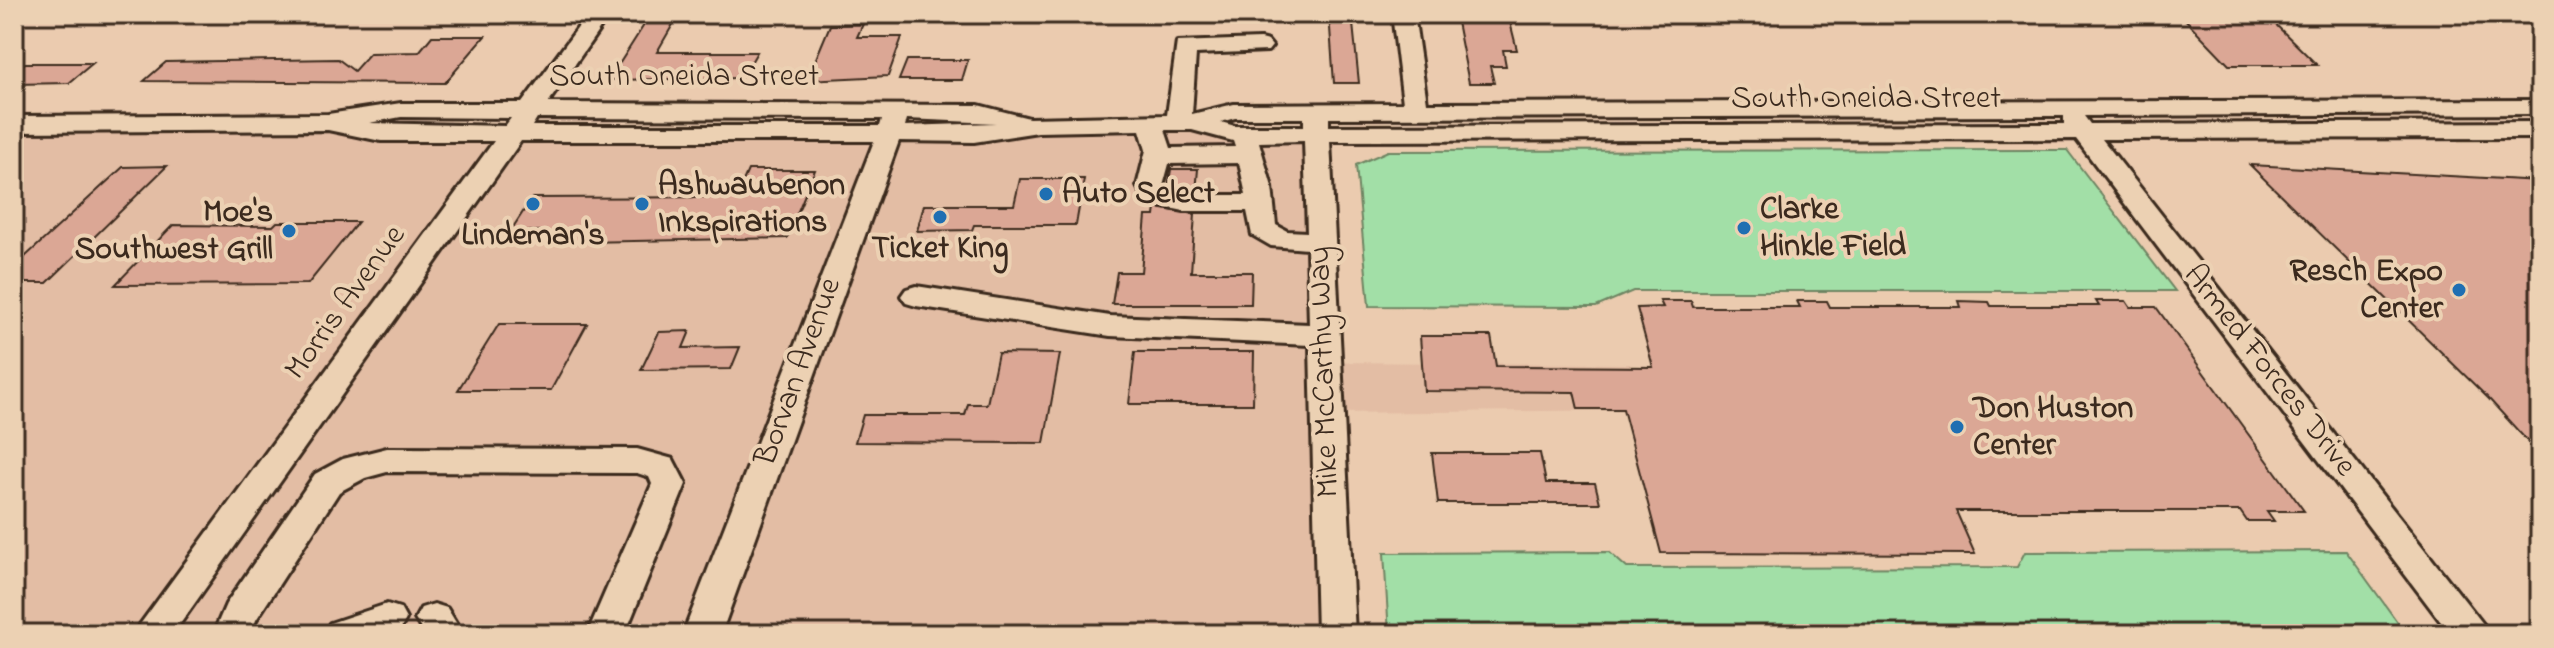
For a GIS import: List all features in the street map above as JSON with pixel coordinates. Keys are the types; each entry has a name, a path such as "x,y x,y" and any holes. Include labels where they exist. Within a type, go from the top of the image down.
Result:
{"street":[{"name":"Morris Avenue","path":"152,634 599,14"},
{"path":"1403,14 1416,110"},
{"path":"1186,122 1185,47 1260,46"},
{"path":"1595,84 1604,110"},
{"name":"South Oneida Street","path":"14,124 328,122 381,133 521,122 893,123 974,134 1038,124 1186,122 1234,111 1316,122 2074,120 2540,107"},
{"name":"South Oneida Street","path":"1186,122 1248,145 1316,122 1416,110 1604,110 2540,130"},
{"name":"Armed Forces Drive","path":"2074,120 2472,634"},
{"name":"Mike McCarthy Way","path":"1316,122 1336,634"},
{"name":"Borvan Avenue","path":"702,634 893,123"},
{"path":"1150,123 1159,150 1150,186 1156,197 1184,203 1260,203"},
{"path":"1156,156 1248,145 1262,229 1281,240 1320,241"},
{"path":"916,296 1110,326 1324,335"},
{"path":"232,634 239,615 327,483 355,468 387,460 637,461 661,468 669,484 606,634"},
{"path":"343,634 387,619"}],"shaded area":[{"path":"14,124 546,134 1038,124 1316,134 1325,362 1630,364 1644,410 1327,413 1336,634 14,634"}],"green space":[{"name":"Clarke Hinkle Field","path":"2067,150 2175,291 1633,291 1596,307 1369,306 1356,165 1388,151"},
{"path":"2346,551 2406,634 1389,634 1384,553 1609,552 1627,568 2017,567 2025,552"}],"building":[{"path":"651,14 679,14 657,52 757,52 742,78 609,80"},
{"path":"1329,14 1352,14 1359,83 1334,83"},
{"path":"1479,14 1508,14 1517,50 1503,50 1506,66 1490,66 1494,83 1469,83 1457,22 1481,21"},
{"path":"2180,14 2265,14 2317,65 2229,65"},
{"path":"863,24 857,37 902,37 888,76 807,80 830,25"},
{"path":"432,36 485,36 445,83 144,81 166,62 338,59 354,71 370,53 419,52"},
{"path":"907,60 968,60 962,80 899,80"},
{"path":"25,63 93,63 69,83 14,84 14,72"},
{"name":"Resch Expo Center","path":"2250,165 2540,181 2540,455 2489,399"},
{"path":"167,166 47,283 14,283 14,267 123,167"},
{"path":"1171,169 1198,169 1196,192 1168,188"},
{"path":"748,170 815,170 787,238 533,243 540,231 510,232 532,198 736,197"},
{"path":"1020,179 1084,179 1076,225 974,225 972,230 917,231 924,205 1014,205"},
{"path":"1156,208 1195,214 1191,272 1252,272 1251,304 1112,304 1117,272 1141,272 1146,216 1155,216"},
{"path":"277,222 358,222 308,284 115,285 173,225 273,226"},
{"name":"Don Huston Center","path":"1660,301 1691,301 1693,307 1800,307 1797,301 1827,301 1830,307 1961,307 1959,301 1989,302 1991,306 2099,306 2096,301 2126,301 2130,307 2156,307 2304,511 2267,511 2274,521 2247,521 2240,511 1956,511 1975,554 1661,553 1623,409 1578,409 1574,392 1424,391 1420,336 1491,336 1496,366 1653,367 1637,308 1663,307"},
{"path":"499,324 587,324 551,390 458,390"},
{"path":"690,331 683,348 740,347 731,369 641,370 659,332"},
{"path":"1135,352 1254,352 1253,404 1129,404"},
{"path":"998,353 1060,354 1044,443 855,442 863,415 965,415 968,404 987,404"},
{"path":"1432,453 1540,453 1546,483 1595,483 1600,503 1438,503"}],"place":[{"name":"Auto Select","path":"1046,194"},
{"name":"Lindeman's","path":"533,204"},
{"name":"Ashwaubenon Inkspirations","path":"642,204"},
{"name":"Ticket King","path":"940,217"},
{"name":"Clarke Hinkle Field","path":"1744,228"},
{"name":"Moe's Southwest Grill","path":"289,231"},
{"name":"Resch Expo Center","path":"2459,290"},
{"name":"Don Huston Center","path":"1957,427"}]}
